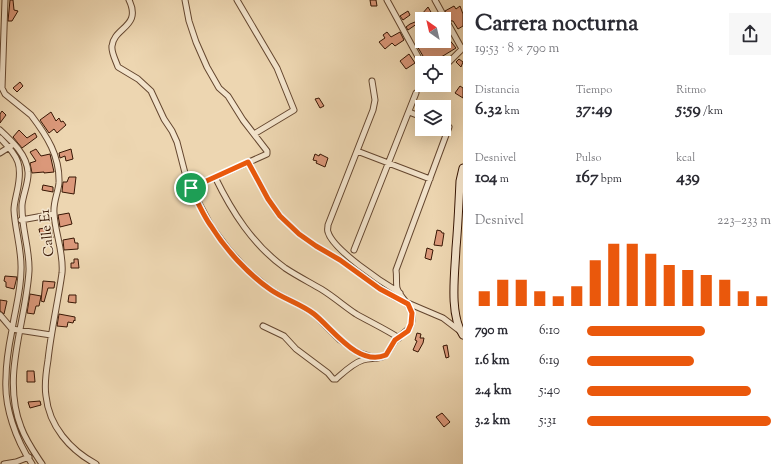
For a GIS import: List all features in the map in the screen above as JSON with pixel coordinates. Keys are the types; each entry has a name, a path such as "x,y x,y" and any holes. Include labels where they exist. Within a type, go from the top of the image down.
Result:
{"main road":[{"path":"462,333 456,314 454,289 460,181 463,168"}],"street":[{"name":"Calle E1","path":"5,0 2,16 2,88 5,94 30,115 52,146 57,158 59,171 54,214 59,239 62,270 45,381 46,397 51,416 58,432 70,446 83,457 96,464"},
{"path":"129,0 132,6 133,14 129,22 114,40 112,47 118,67 138,79 151,91 177,142 185,173 191,188 211,226 229,250 248,271 271,290 313,313 340,340 357,352 375,358"},
{"path":"185,0 189,21 207,67 219,88 228,96 267,151 267,154 191,188"},
{"path":"237,0 277,68 294,110 254,134"},
{"path":"387,0 418,56"},
{"path":"435,0 463,48 451,61"},
{"path":"372,81 375,100 373,110 328,225 328,232 334,243 362,268 381,282 400,293"},
{"path":"354,250 416,93"},
{"path":"409,112 415,114"},
{"path":"0,130 14,143 25,162 28,173 22,205 29,271 14,367 13,399 21,428 42,464"},
{"path":"263,326 284,336 296,349 336,380 346,370 362,360 386,355 395,340 408,331 411,324 412,313 397,287 396,270 446,136"},
{"path":"0,138 9,147 19,163 21,175 14,207 22,269 20,293 12,329 6,379 8,406 15,432 27,458 32,464"},
{"path":"0,153 14,143"},
{"path":"356,151 430,179"},
{"path":"248,162 268,199 280,216 299,234 340,260 380,289 408,304 443,318 462,333"},
{"path":"215,177 234,214 250,236 283,267 322,290 357,314 399,338"},
{"path":"16,221 54,214"},
{"path":"0,315 12,329 51,335"},
{"path":"4,464 16,463 36,454"}],"building":[{"path":"10,0 13,0 14,10 18,11 12,21 8,21"},
{"path":"370,0 376,0 377,6 371,6"},
{"path":"454,6 456,9 460,6 463,14 463,26 458,29 453,21 451,21 451,12 445,11"},
{"path":"428,7 431,12 424,12"},
{"path":"408,11 410,15 403,20 400,16"},
{"path":"415,22 415,25 408,30 406,27"},
{"path":"387,32 391,37 400,32 404,40 395,46 392,43 385,49 379,42 385,38 383,35"},
{"path":"451,42 456,48 443,56 423,56 418,48 451,48"},
{"path":"409,54 415,63 406,69 400,61"},
{"path":"459,59 463,62 461,67 456,62"},
{"path":"20,82 23,86 17,92 13,88"},
{"path":"460,86 463,88 463,98 455,93"},
{"path":"319,98 324,106 320,108 315,99"},
{"path":"2,111 6,115 0,123 0,114"},
{"path":"51,112 56,121 59,118 61,122 63,121 66,125 57,133 54,129 49,133 40,120"},
{"path":"19,130 27,138 35,133 37,137 22,148 13,137"},
{"path":"36,149 41,156 50,154 54,172 32,173 30,163 36,161 30,152"},
{"path":"71,149 73,159 66,161 65,156 60,158 59,153"},
{"path":"315,154 319,156 320,154 328,158 325,167 313,160"},
{"path":"69,177 76,177 74,194 62,192 63,182 67,182"},
{"path":"43,185 53,187 53,192 42,190"},
{"path":"69,213 72,224 60,227 58,215"},
{"path":"51,227 53,238 41,239 39,229"},
{"path":"437,230 444,233 442,246 434,245"},
{"path":"74,238 75,243 78,243 78,249 64,250 63,240"},
{"path":"427,248 433,250 431,260 425,258"},
{"path":"74,259 78,259 79,268 71,268 71,263 74,263"},
{"path":"5,276 17,277 14,289 6,287 6,282 4,281"},
{"path":"43,281 55,282 54,288 48,288 44,302 41,301"},
{"path":"30,294 41,296 39,306 36,306 34,314 27,313"},
{"path":"69,295 76,295 76,303 68,302"},
{"path":"0,300 7,301 4,314 0,311"},
{"path":"59,314 75,317 75,321 74,320 73,323 68,322 67,327 57,326"},
{"path":"417,333 421,334 420,338 424,338 418,352 413,350 417,341 415,340"},
{"path":"447,345 449,357 446,358 443,346"},
{"path":"27,371 34,371 35,382 27,382"},
{"path":"40,401 41,405 30,408 28,402"},
{"path":"442,413 450,422 444,427 436,417"}],"route":[{"path":"248,162 268,199 280,216 299,234 340,260 380,289 408,304 412,313 411,324 408,331 395,340 386,355 380,358 375,358 357,352 340,340 313,313 271,290 248,271 229,250 211,226 191,188 248,162"}]}
